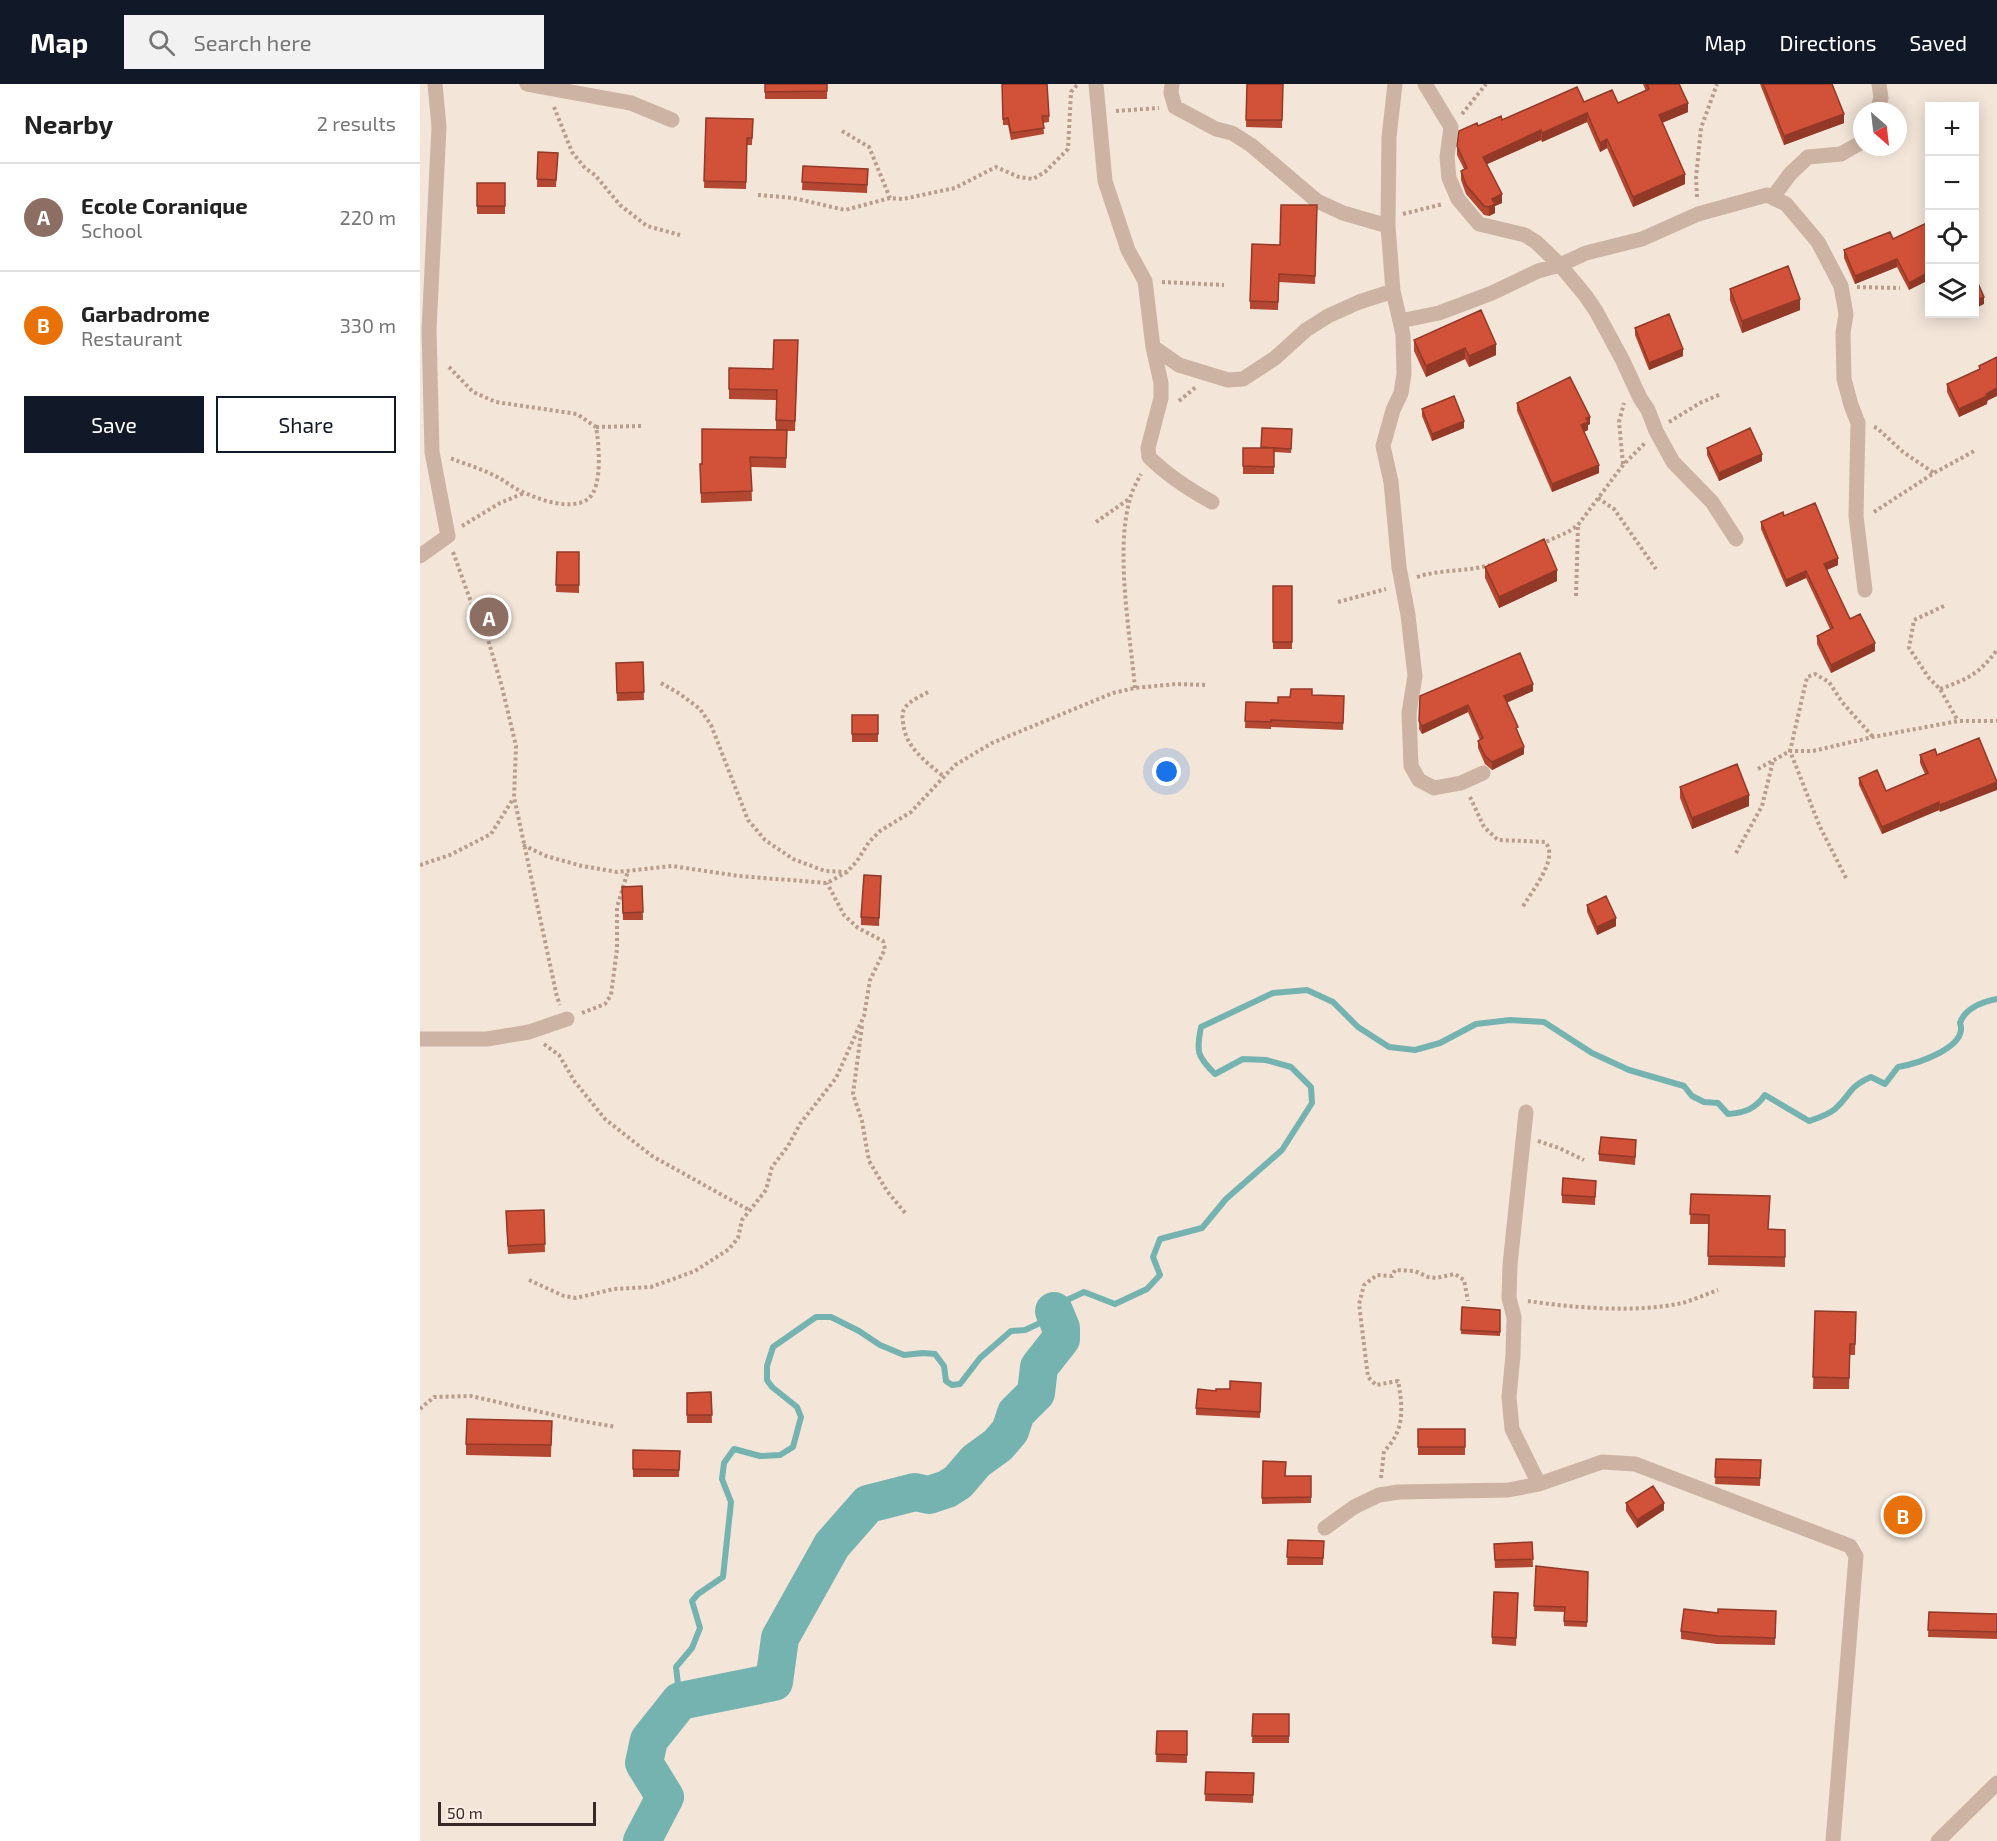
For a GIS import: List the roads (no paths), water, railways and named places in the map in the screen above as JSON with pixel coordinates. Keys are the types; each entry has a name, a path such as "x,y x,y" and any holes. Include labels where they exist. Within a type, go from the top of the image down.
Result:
{"street":[{"path":"420,556 448,536 432,452 425,344 429,330 439,127 435,84"},
{"path":"527,84 631,103 672,120"},
{"path":"1096,84 1105,181 1128,250 1145,281 1153,347 1161,383 1161,398 1148,448 1149,457 1212,502"},
{"path":"1172,84 1171,93 1175,107 1251,145 1317,201 1343,213 1388,226"},
{"path":"1395,84 1389,137 1388,226 1393,291 1403,335 1404,374 1401,393 1393,410 1383,446 1391,482 1400,576 1408,615 1415,676 1409,713 1411,766 1419,780 1434,788 1461,783 1483,773"},
{"path":"1425,84 1451,127 1447,157 1449,178 1458,200 1479,224 1525,235 1536,242 1560,265 1596,311 1673,462 1712,502 1736,539"},
{"path":"1879,84 1880,102"},
{"path":"1773,197 1790,174 1808,158 1840,154 1853,147"},
{"path":"1400,321 1447,310 1492,293 1538,271 1560,265 1586,253 1642,239 1698,214 1758,196 1767,195 1786,204 1818,242 1841,286 1846,314 1843,333 1844,379 1858,423 1856,516 1865,590"},
{"path":"1153,347 1179,365 1228,380 1243,379 1275,358 1306,330 1328,316 1359,302 1393,291"},
{"path":"420,1039 487,1039 529,1032 567,1019"},
{"path":"1526,1112 1510,1265 1509,1298 1514,1317 1509,1398 1512,1429 1539,1484"},
{"path":"1325,1527 1346,1512 1379,1495 1399,1492 1508,1490 1539,1484 1602,1462 1635,1464 1850,1546 1856,1556 1833,1841"},
{"path":"1938,1841 1997,1783"}],"waterway":[{"path":"680,1701 676,1667 692,1648 700,1628 692,1601 698,1594 723,1577 731,1502 722,1479 724,1463 734,1449 760,1456 780,1455 793,1447 801,1417 797,1407 772,1387 767,1380 767,1366 773,1347 816,1317 831,1317 880,1345 904,1355 935,1354 944,1366 946,1381 952,1385 960,1384 980,1358 1011,1331 1025,1330 1038,1324 1067,1300 1084,1292 1115,1304 1147,1289 1160,1275 1153,1257 1160,1239 1202,1228 1226,1199 1282,1150 1312,1103 1311,1087 1291,1067 1266,1060 1243,1059 1215,1074 1199,1053 1201,1027 1273,993 1307,990 1333,1002 1358,1027 1389,1047 1415,1050 1440,1043 1476,1024 1510,1020 1544,1022 1592,1053 1629,1070 1684,1086 1692,1096 1704,1102 1718,1103 1728,1114 1740,1113 1749,1109 1765,1095 1809,1121 1832,1111 1854,1088 1871,1077 1885,1084 1898,1067 1927,1058 1949,1047 1957,1040 1961,1032 1960,1023 1966,1013 1980,1004 1997,999"},
{"path":"642,1841 665,1797 644,1763 649,1740 680,1701 774,1682 780,1638 832,1545 868,1504 915,1492 929,1495 947,1489 958,1482 976,1461 998,1445 1010,1431 1016,1413 1036,1393 1039,1367 1061,1339 1061,1328 1054,1311"}],"place":[{"name":"Ecole Coranique","path":"489,617"},
{"name":"Garbadrome","path":"1903,1515"}]}
